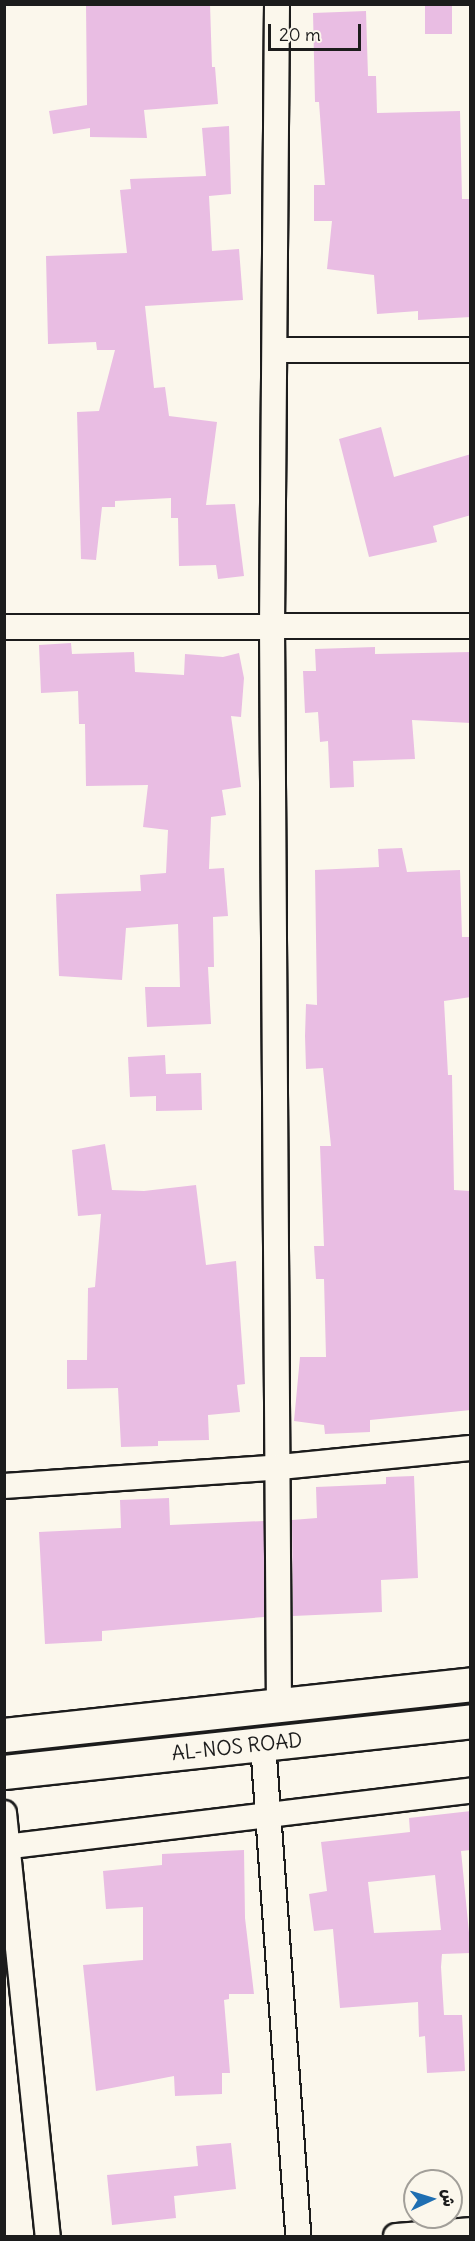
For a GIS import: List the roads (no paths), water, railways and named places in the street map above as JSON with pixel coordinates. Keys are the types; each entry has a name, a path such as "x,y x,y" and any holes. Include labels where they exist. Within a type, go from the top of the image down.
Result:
{"main road":[{"name":"AL-NOS ROAD","path":"4,1735 471,1684"},
{"name":"AL-NOS ROAD","path":"4,1772 471,1720"}],"street":[{"path":"277,4 272,627 280,1467 279,1706"},
{"path":"275,350 471,350"},
{"path":"4,627 471,626"},
{"path":"4,1486 280,1467 471,1448"},
{"path":"263,1743 266,1816 298,2236"},
{"path":"7,1847 471,1791"},
{"path":"4,1813 48,2236"},
{"path":"396,2236 471,2230"}]}
